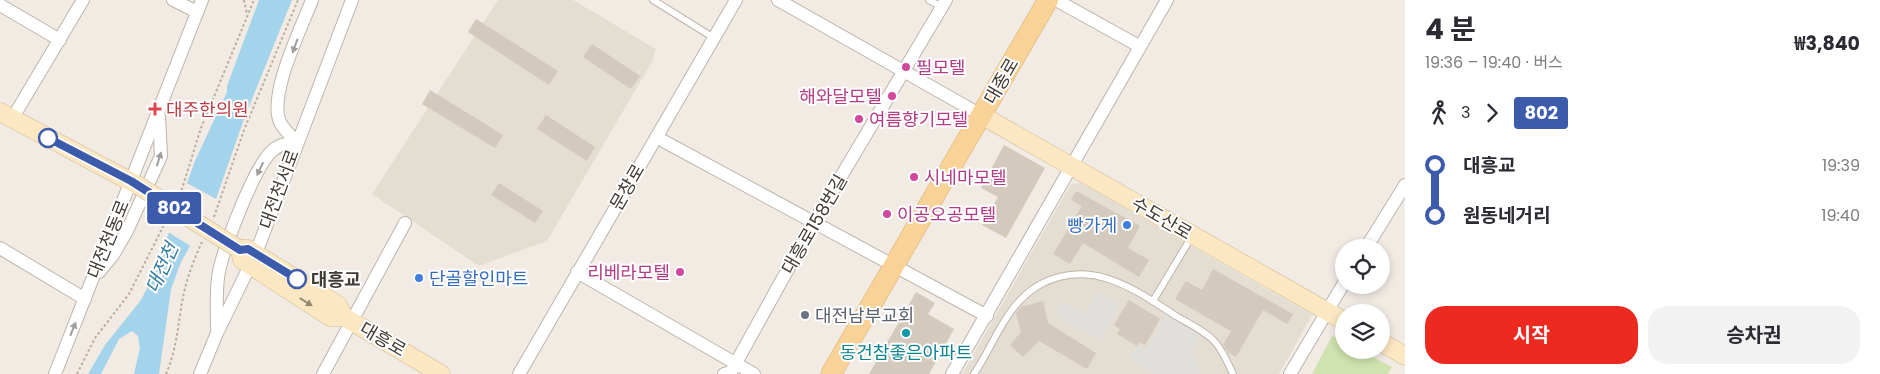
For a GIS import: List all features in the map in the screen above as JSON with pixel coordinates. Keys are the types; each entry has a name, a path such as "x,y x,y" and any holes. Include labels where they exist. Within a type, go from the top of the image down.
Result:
{"main road":[{"name":"대종로","path":"831,374 1048,0"},
{"name":"수도산로","path":"981,115 1335,316"},
{"name":"대흥로","path":"4,118 135,184 246,254 338,304 347,319 431,371"},
{"path":"1390,347 1405,356"}],"street":[{"path":"4,118 60,40 83,0"},
{"name":"대전천동로","path":"55,374 93,277 135,184 159,112 200,6 173,0"},
{"path":"217,333 218,277 234,222 270,152 278,146 296,142 281,124 278,111 278,91 312,0"},
{"name":"대전천서로","path":"200,374 246,254 296,142 352,0"},
{"name":"문창로","path":"519,374 736,0"},
{"path":"778,0 981,115"},
{"path":"1056,0 1139,46"},
{"path":"952,374 1167,0"},
{"name":"대흥로158번길","path":"724,374 731,372 814,222 944,4"},
{"path":"0,5 60,40"},
{"path":"93,277 113,255 162,156 159,112"},
{"path":"656,137 987,316"},
{"path":"1372,239 1405,185"},
{"name":"대흥로","path":"347,319 405,223"},
{"name":"대전천동로","path":"0,248 85,299"},
{"path":"577,272 754,374"},
{"path":"1290,374 1337,294"},
{"path":"323,374 347,319"}],"lane":[{"path":"653,0 714,38"},
{"path":"929,0 944,4"},
{"path":"1153,301 1193,235"},
{"path":"974,374 1012,307 1040,285 1064,275 1113,278 1153,301 1214,340 1232,374"}],"path":[{"path":"244,0 247,16"},
{"path":"213,219 220,204 244,130 298,0"},
{"path":"166,374 175,350 184,296 194,259 205,235"}],"shaded area":[{"path":"498,0 573,0 656,49 653,60 547,241 479,266 372,194"},
{"path":"1081,183 1312,315 1279,374 962,374 1071,184"},
{"path":"1097,291 1120,304 1100,340 1054,315 1062,301 1085,314"},
{"path":"1167,312 1200,334 1191,352 1200,374 1156,374 1130,359 1137,346 1146,351"}],"green space":[{"path":"1332,336 1335,338 1335,359 1376,359 1392,367 1388,374 1312,374"}],"water":[{"name":"대전천","path":"259,0 292,0 244,119 216,199 181,262 171,289 159,374 134,374 140,348 138,336 132,331 119,339 101,374 88,374 105,345 141,300 152,279 195,161 227,92 227,86"}],"pier":[{"path":"185,182 218,200 192,247 168,232"}],"building":[{"path":"476,19 558,71 549,85 468,32"},
{"path":"592,44 640,76 631,89 583,57"},
{"path":"430,90 503,135 495,148 422,104"},
{"path":"546,115 595,147 587,161 537,129"},
{"path":"1004,145 1045,168 1006,238 982,225 998,197 981,188"},
{"path":"499,183 543,211 535,223 491,195"},
{"path":"1076,191 1140,226 1128,248 1149,260 1139,277 1083,243 1070,264 1053,254 1082,206 1071,200"},
{"path":"1213,269 1293,314 1287,324 1263,310 1236,357 1229,353 1223,345 1231,331 1175,299 1186,281 1202,290"},
{"name":"동건참좋은아파트","path":"916,292 935,303 928,314 954,329 929,374 869,374"},
{"path":"1129,300 1160,319 1145,345 1140,342 1137,346 1117,334 1120,329 1114,325"},
{"path":"1043,301 1048,323 1096,353 1087,369 1039,341 1023,357 1010,345 1021,332 1016,313 1021,307"}],"bus line":[{"name":"802","path":"48,138 131,181 240,250 248,249 297,279"}],"place":[{"name":"필모텔","path":"906,67"},
{"name":"해와달모텔","path":"892,96"},
{"name":"대주한의원","path":"155,109"},
{"name":"여름향기모텔","path":"859,119"},
{"name":"시네마모텔","path":"914,177"},
{"name":"이공오공모텔","path":"887,214"},
{"name":"빵가게","path":"1127,225"},
{"name":"리베라모텔","path":"680,272"},
{"name":"단골할인마트","path":"419,278"},
{"name":"대흥교","path":"297,279"},
{"name":"대전남부교회","path":"805,315"},
{"name":"동건참좋은아파트","path":"906,333"}]}
